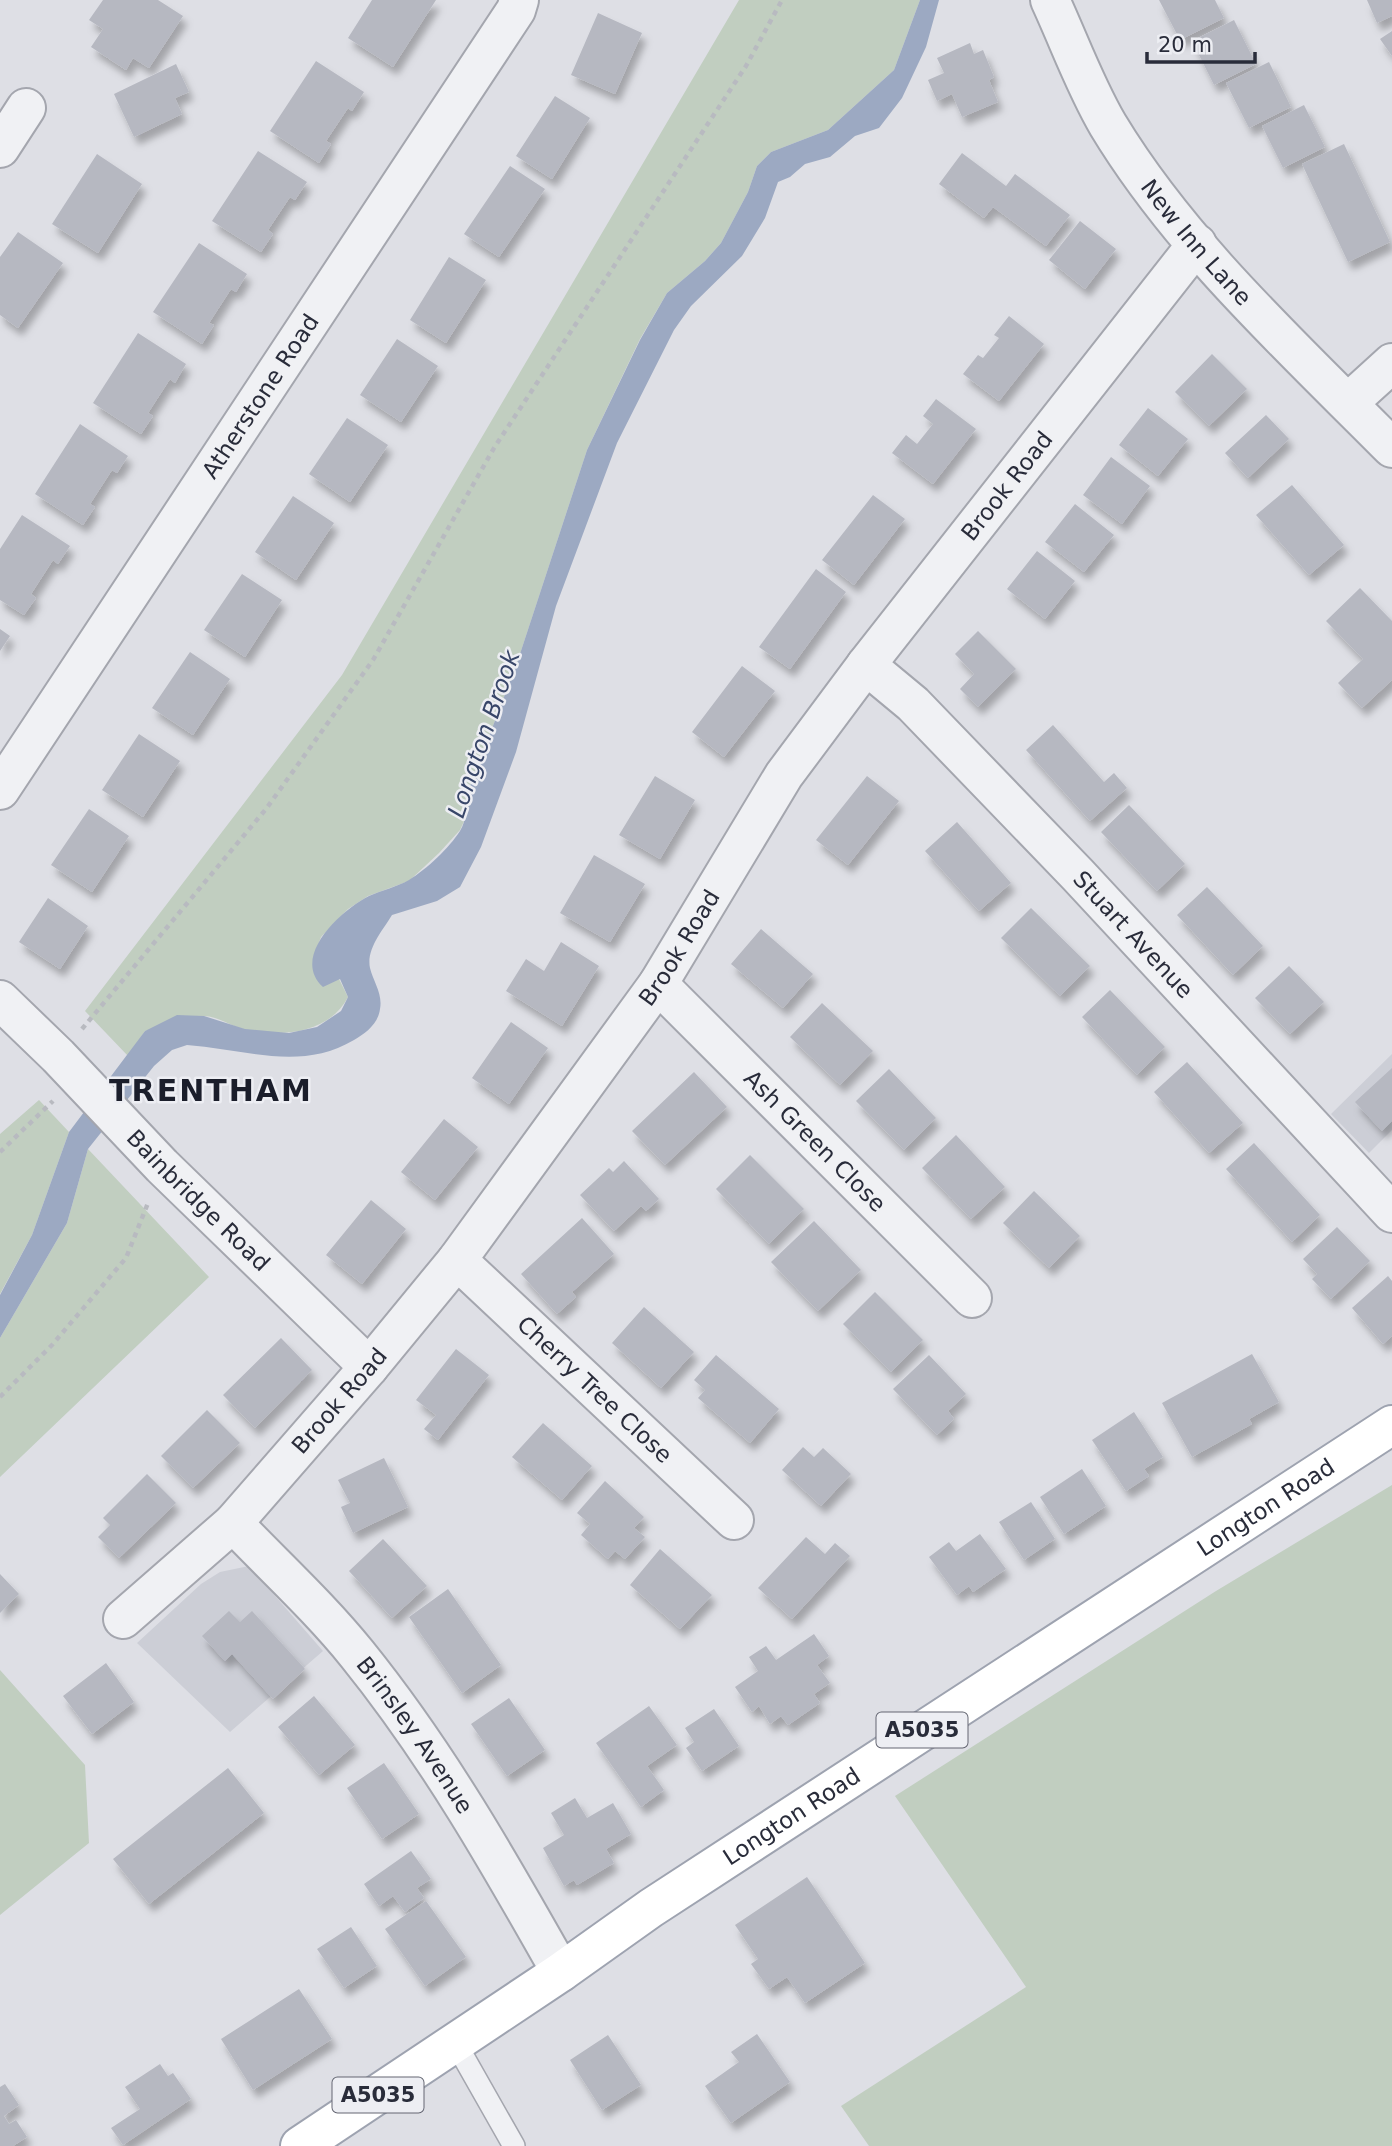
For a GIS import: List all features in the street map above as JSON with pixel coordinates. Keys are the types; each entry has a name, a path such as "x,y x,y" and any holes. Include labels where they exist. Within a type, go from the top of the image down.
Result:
{"main road":[{"name":"Longton Road","path":"300,2146 561,1972 651,1908 1392,1425"}],"street":[{"name":"Atherstone Road","path":"0,790 516,10 519,0"},
{"name":"New Inn Lane","path":"1050,0 1107,124 1134,165 1197,244 1272,330 1392,449"},
{"path":"0,148 26,108"},
{"name":"Brook Road","path":"123,1619 233,1523 369,1367 457,1260 658,984 784,775 866,665 1197,244"},
{"path":"1348,403 1392,363"},
{"name":"Stuart Avenue","path":"866,665 913,704 1078,875 1392,1213"},
{"name":"Ash Green Close","path":"658,984 972,1298"},
{"name":"Bainbridge Road","path":"0,1000 162,1166 369,1367"},
{"name":"Cherry Tree Close","path":"457,1260 734,1520"},
{"name":"Brinsley Avenue","path":"233,1523 356,1652 419,1735 480,1828 561,1972"}],"lane":[{"path":"455,2042 514,2146"}],"path":[{"path":"0,1152 74,1073 373,660 494,448 746,66 782,0"},
{"path":"0,1396 52,1345 126,1258 162,1166"}],"shaded area":[{"path":"1392,1054 1392,1130 1369,1153 1331,1114"},
{"path":"249,1566 323,1651 230,1732 137,1643 201,1584 220,1572"}],"green space":[{"path":"739,0 920,0 894,70 828,130 771,152 757,166 748,192 721,243 705,261 667,293 640,339 587,450 517,663 467,794 466,817 460,830 409,881 368,896 348,909 321,937 315,953 339,979 348,997 340,1009 316,1026 287,1033 257,1032 238,1028 212,1017 195,1017 145,1031 128,1056 85,1011 342,675"},
{"path":"39,1100 69,1132 32,1235 0,1294 0,1134"},
{"path":"88,1149 209,1277 0,1477 0,1338 67,1223"},
{"path":"1392,1485 1392,2146 869,2146 841,2106 1026,1987 895,1796 1216,1591"},
{"path":"0,1670 85,1765 89,1843 0,1915"}],"water":[{"path":"920,0 939,0 926,47 902,98 879,128 855,136 830,157 805,164 790,177 778,182 765,218 742,256 691,306 674,330 617,443 556,606 516,752 481,847 460,887 437,901 392,915 373,947 370,968 381,1003 374,1024 354,1040 334,1050 313,1055 272,1056 187,1045 172,1050 154,1066 88,1149 67,1223 0,1338 0,1295 32,1235 69,1132 145,1031 177,1015 204,1016 245,1029 289,1033 317,1027 341,1011 348,997 340,979 323,987 314,975 312,962 316,949 333,923 345,912 369,896 400,885 416,875 444,851 462,827 467,794 517,663 587,450 640,340 667,293 705,261 721,243 748,192 757,166 771,152 828,130 894,70"}],"building":[{"path":"103,0 158,0 183,16 149,68 133,58 126,70 91,47 103,29 89,20"},
{"path":"372,0 436,0 393,67 348,38"},
{"path":"1159,0 1215,0 1224,18 1180,40"},
{"path":"1367,0 1392,0 1392,16 1377,23"},
{"path":"598,13 642,33 615,94 571,75"},
{"path":"1234,20 1256,64 1214,85 1192,41"},
{"path":"1392,31 1392,56 1380,39"},
{"path":"970,43 974,54 983,50 994,77 989,80 998,102 962,117 952,94 937,101 928,80 944,73 937,58"},
{"path":"316,61 364,92 352,111 348,108 326,141 331,144 319,163 270,131"},
{"path":"1269,62 1291,107 1249,128 1226,83"},
{"path":"176,64 189,92 175,98 182,114 134,137 114,94"},
{"path":"555,96 590,118 552,179 516,156"},
{"path":"1304,105 1325,147 1283,168 1262,126"},
{"path":"1344,144 1390,242 1348,262 1302,164"},
{"path":"258,151 307,182 295,200 290,197 268,230 273,234 261,252 212,221"},
{"path":"962,153 1006,186 1015,174 1070,215 1046,246 993,207 984,218 939,184"},
{"path":"97,154 142,184 98,253 52,224"},
{"path":"510,166 545,189 499,257 464,234"},
{"path":"1080,221 1116,249 1085,289 1049,260"},
{"path":"18,232 63,263 18,328 0,315 0,257"},
{"path":"199,243 247,274 236,292 231,289 209,323 214,325 202,344 153,312"},
{"path":"449,257 486,280 446,343 410,320"},
{"path":"1009,316 1044,344 999,401 963,374 978,355 983,358 999,338 994,335"},
{"path":"138,333 186,364 175,383 170,379 148,413 153,416 141,434 93,403"},
{"path":"397,339 438,366 401,422 360,395"},
{"path":"1212,354 1247,389 1209,426 1175,392"},
{"path":"936,399 976,429 933,484 892,453 906,435 917,444 933,424 923,416"},
{"path":"1148,408 1188,439 1158,476 1119,445"},
{"path":"1266,415 1289,439 1248,478 1225,453"},
{"path":"347,418 388,445 350,502 309,474"},
{"path":"80,424 128,456 117,473 112,470 90,504 95,507 83,525 35,494"},
{"path":"1111,457 1150,486 1122,524 1083,495"},
{"path":"1292,485 1344,545 1309,575 1256,515"},
{"path":"873,495 905,519 854,585 822,560"},
{"path":"293,496 334,523 296,580 255,552"},
{"path":"1075,504 1114,535 1084,572 1045,542"},
{"path":"22,515 70,546 58,564 53,560 31,594 36,598 24,615 0,600 0,549"},
{"path":"1037,551 1075,581 1045,619 1007,589"},
{"path":"816,569 846,592 790,669 759,647"},
{"path":"242,574 282,600 245,657 204,630"},
{"path":"1360,588 1392,621 1392,680 1362,708 1338,683 1363,659 1326,621"},
{"path":"0,629 10,636 0,651"},
{"path":"978,631 1016,669 978,707 960,689 974,674 955,654"},
{"path":"190,652 230,679 193,735 152,708"},
{"path":"742,666 775,691 724,757 692,732"},
{"path":"1053,725 1104,782 1114,773 1127,788 1090,821 1026,750"},
{"path":"139,734 180,761 143,817 102,790"},
{"path":"655,776 695,800 660,859 619,835"},
{"path":"867,776 899,801 848,865 816,840"},
{"path":"1129,805 1185,864 1157,891 1101,832"},
{"path":"89,809 129,836 92,892 51,865"},
{"path":"957,822 1011,883 979,911 925,851"},
{"path":"594,855 645,884 610,942 560,913"},
{"path":"1207,887 1263,946 1233,975 1177,915"},
{"path":"48,898 88,926 60,969 19,942"},
{"path":"1031,908 1090,966 1060,996 1001,938"},
{"path":"761,929 813,974 783,1008 731,964"},
{"path":"561,942 599,966 562,1026 506,991 526,959 544,971"},
{"path":"1289,966 1324,1002 1290,1034 1255,998"},
{"path":"1110,990 1165,1047 1137,1075 1082,1017"},
{"path":"822,1003 873,1051 840,1085 790,1037"},
{"path":"511,1022 548,1048 509,1104 472,1078"},
{"path":"1187,1062 1243,1123 1209,1153 1154,1092"},
{"path":"1392,1068 1392,1121 1382,1131 1355,1102"},
{"path":"889,1069 936,1118 904,1150 856,1101"},
{"path":"694,1072 727,1107 665,1165 632,1131"},
{"path":"444,1119 478,1147 435,1200 401,1172"},
{"path":"956,1135 1005,1187 971,1219 922,1168"},
{"path":"1254,1143 1320,1215 1292,1242 1226,1169"},
{"path":"750,1155 804,1209 769,1244 716,1189"},
{"path":"624,1161 659,1199 646,1211 641,1206 614,1231 580,1195 609,1168 613,1172"},
{"path":"1034,1191 1080,1236 1049,1268 1003,1223"},
{"path":"371,1200 406,1229 362,1284 326,1255"},
{"path":"582,1218 614,1254 572,1292 576,1297 557,1314 521,1274"},
{"path":"814,1221 861,1270 818,1311 771,1262"},
{"path":"1337,1227 1370,1261 1331,1299 1312,1279 1317,1274 1303,1259"},
{"path":"1388,1276 1392,1281 1392,1336 1383,1344 1352,1308"},
{"path":"875,1292 923,1340 891,1372 843,1324"},
{"path":"644,1307 694,1352 661,1388 612,1343"},
{"path":"281,1338 312,1370 255,1428 223,1395"},
{"path":"456,1349 489,1375 438,1440 424,1429 436,1415 416,1400"},
{"path":"1252,1354 1279,1402 1249,1419 1252,1424 1192,1457 1162,1403"},
{"path":"716,1355 779,1409 750,1443 698,1398 705,1390 694,1380"},
{"path":"929,1355 966,1394 948,1411 954,1419 937,1435 893,1389"},
{"path":"207,1410 240,1443 193,1488 161,1456"},
{"path":"1134,1412 1163,1457 1144,1469 1149,1476 1126,1491 1092,1440"},
{"path":"543,1423 592,1466 562,1500 512,1457"},
{"path":"803,1447 814,1457 823,1448 851,1474 821,1506 782,1470"},
{"path":"384,1458 408,1507 353,1533 341,1507 350,1503 338,1480"},
{"path":"1082,1469 1106,1506 1064,1534 1040,1497"},
{"path":"147,1474 176,1503 119,1558 98,1537 110,1525 103,1518"},
{"path":"605,1481 644,1517 634,1528 645,1537 625,1559 615,1551 608,1559 581,1535 590,1524 577,1513"},
{"path":"1031,1502 1055,1539 1024,1560 999,1522"},
{"path":"980,1534 1006,1569 973,1592 969,1586 957,1595 929,1557 949,1542 956,1551"},
{"path":"806,1537 825,1554 835,1543 850,1556 792,1619 758,1588"},
{"path":"383,1539 427,1586 392,1618 349,1571"},
{"path":"660,1549 712,1595 680,1629 630,1585"},
{"path":"0,1574 19,1594 0,1613"},
{"path":"448,1589 501,1665 462,1693 409,1617"},
{"path":"229,1611 240,1622 252,1611 305,1669 273,1699 232,1654 225,1661 202,1636"},
{"path":"814,1634 829,1656 817,1665 830,1683 814,1694 820,1703 788,1725 781,1716 770,1724 759,1706 752,1712 735,1687 758,1671 749,1657 766,1646 776,1660"},
{"path":"106,1663 134,1702 92,1734 63,1696"},
{"path":"314,1696 355,1745 319,1775 278,1727"},
{"path":"509,1698 545,1750 507,1776 471,1724"},
{"path":"649,1706 677,1745 647,1766 664,1790 641,1807 596,1743"},
{"path":"714,1709 739,1746 702,1771 686,1748 694,1742 685,1728"},
{"path":"384,1763 419,1814 382,1839 347,1788"},
{"path":"228,1768 264,1813 149,1904 113,1859"},
{"path":"575,1798 587,1818 613,1803 631,1834 606,1849 614,1863 577,1885 574,1880 564,1886 543,1848 564,1835 551,1813"},
{"path":"411,1851 431,1879 417,1888 424,1898 405,1912 393,1896 379,1906 364,1884"},
{"path":"807,1877 865,1963 805,2003 787,1977 769,1989 751,1964 758,1959 735,1925"},
{"path":"426,1901 466,1957 425,1986 385,1929"},
{"path":"351,1927 377,1966 344,1988 317,1949"},
{"path":"299,1989 332,2039 253,2090 221,2039"},
{"path":"757,2034 790,2082 731,2123 705,2086 739,2062 731,2052"},
{"path":"608,2035 641,2085 602,2110 570,2060"},
{"path":"160,2064 168,2076 173,2073 191,2099 123,2145 111,2128 140,2109 125,2087"},
{"path":"5,2084 19,2105 4,2116 9,2124 16,2120 27,2137 13,2146 0,2146 0,2087"}],"district":[{"name":"TRENTHAM","path":"211,1090"}],"water label":[{"name":"Longton Brook","path":"484,734"}]}
